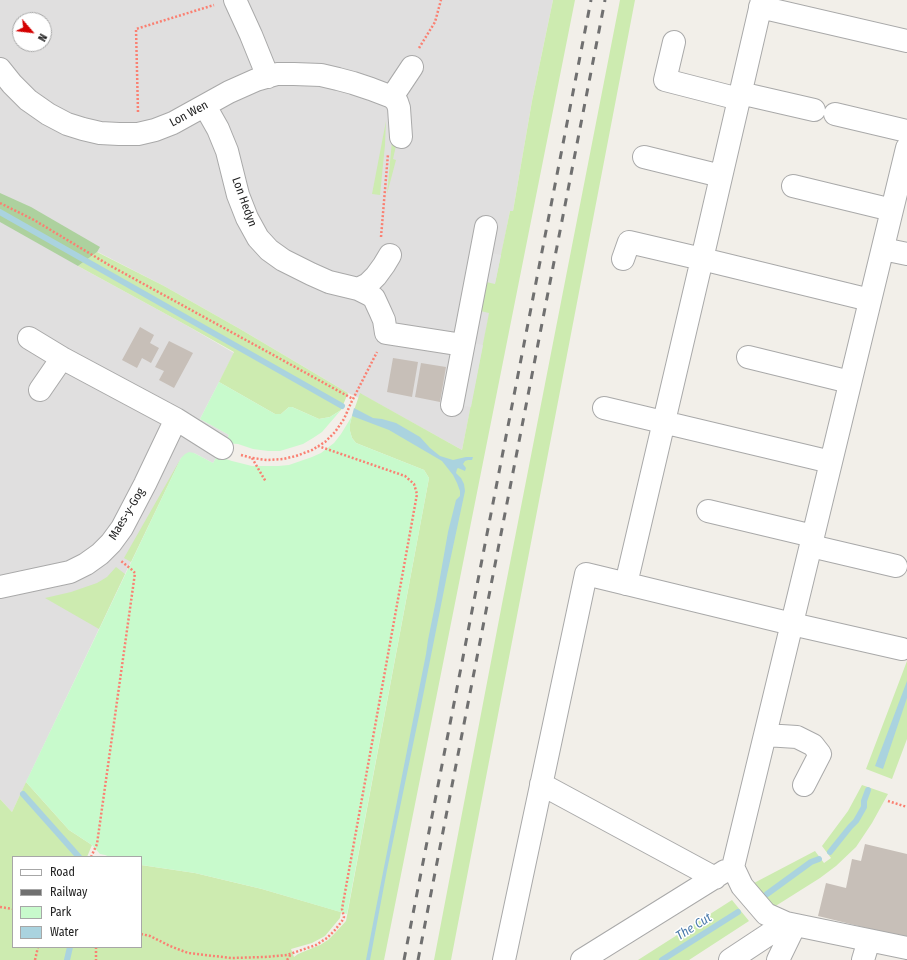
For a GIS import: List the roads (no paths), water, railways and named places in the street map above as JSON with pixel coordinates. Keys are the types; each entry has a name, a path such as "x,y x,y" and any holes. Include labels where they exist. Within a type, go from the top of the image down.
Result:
{"street":[{"path":"226,2 251,35 268,77"},
{"path":"626,584 761,3 907,41"},
{"path":"674,42 665,80 825,112 907,131"},
{"path":"401,137 399,108 397,102 392,97 412,67"},
{"name":"Lon Wen","path":"0,69 28,100 48,114 67,124 100,133 138,134 155,130 188,116 229,92 256,80 277,74 321,75 371,89 392,97"},
{"name":"Lon Hedyn","path":"205,106 218,129 227,151 238,195 247,218 258,238 269,250 283,260 329,282 366,292 374,298 384,320 386,333 463,345"},
{"path":"582,960 730,877 892,210 902,189 907,148"},
{"path":"644,157 721,176"},
{"path":"793,186 892,210"},
{"path":"452,405 486,227"},
{"path":"624,259 629,242 870,300"},
{"path":"883,249 907,254"},
{"path":"358,289 368,284 376,276 390,255"},
{"path":"29,338 62,358 176,420 222,448"},
{"path":"748,357 850,382"},
{"path":"40,390 62,358"},
{"path":"604,408 831,462"},
{"name":"Maes-y-Gog","path":"0,587 70,572 86,564 100,554 111,543 122,528 176,420"},
{"path":"708,511 896,566"},
{"path":"504,960 586,574 902,649"},
{"path":"765,735 797,737 813,745 820,754 804,785"},
{"path":"541,784 730,877 766,914 866,950 907,948"},
{"path":"730,960 791,924"},
{"path":"778,960 791,924"}],"water":[{"path":"354,408 373,418 396,423 420,437 440,456 453,460 473,457 472,460 465,461 463,464 466,468 465,471 458,468 456,473 464,484 465,491 387,870 370,960 366,960 426,654 448,532 456,500 460,496 460,491 453,475 442,461 389,430 352,416"},
{"path":"907,681 907,698 883,769 875,766"}],"waterway":[{"path":"0,212 342,406"},
{"name":"The Cut","path":"830,852 856,821 864,807 864,801 868,790"},
{"path":"23,794 78,856"},
{"name":"The Cut","path":"767,894 811,862 819,859"},
{"name":"The Cut","path":"662,960 738,912"},
{"path":"67,960 70,948"}],"railway":[{"path":"404,960 591,0"},
{"path":"418,960 605,0"}]}
